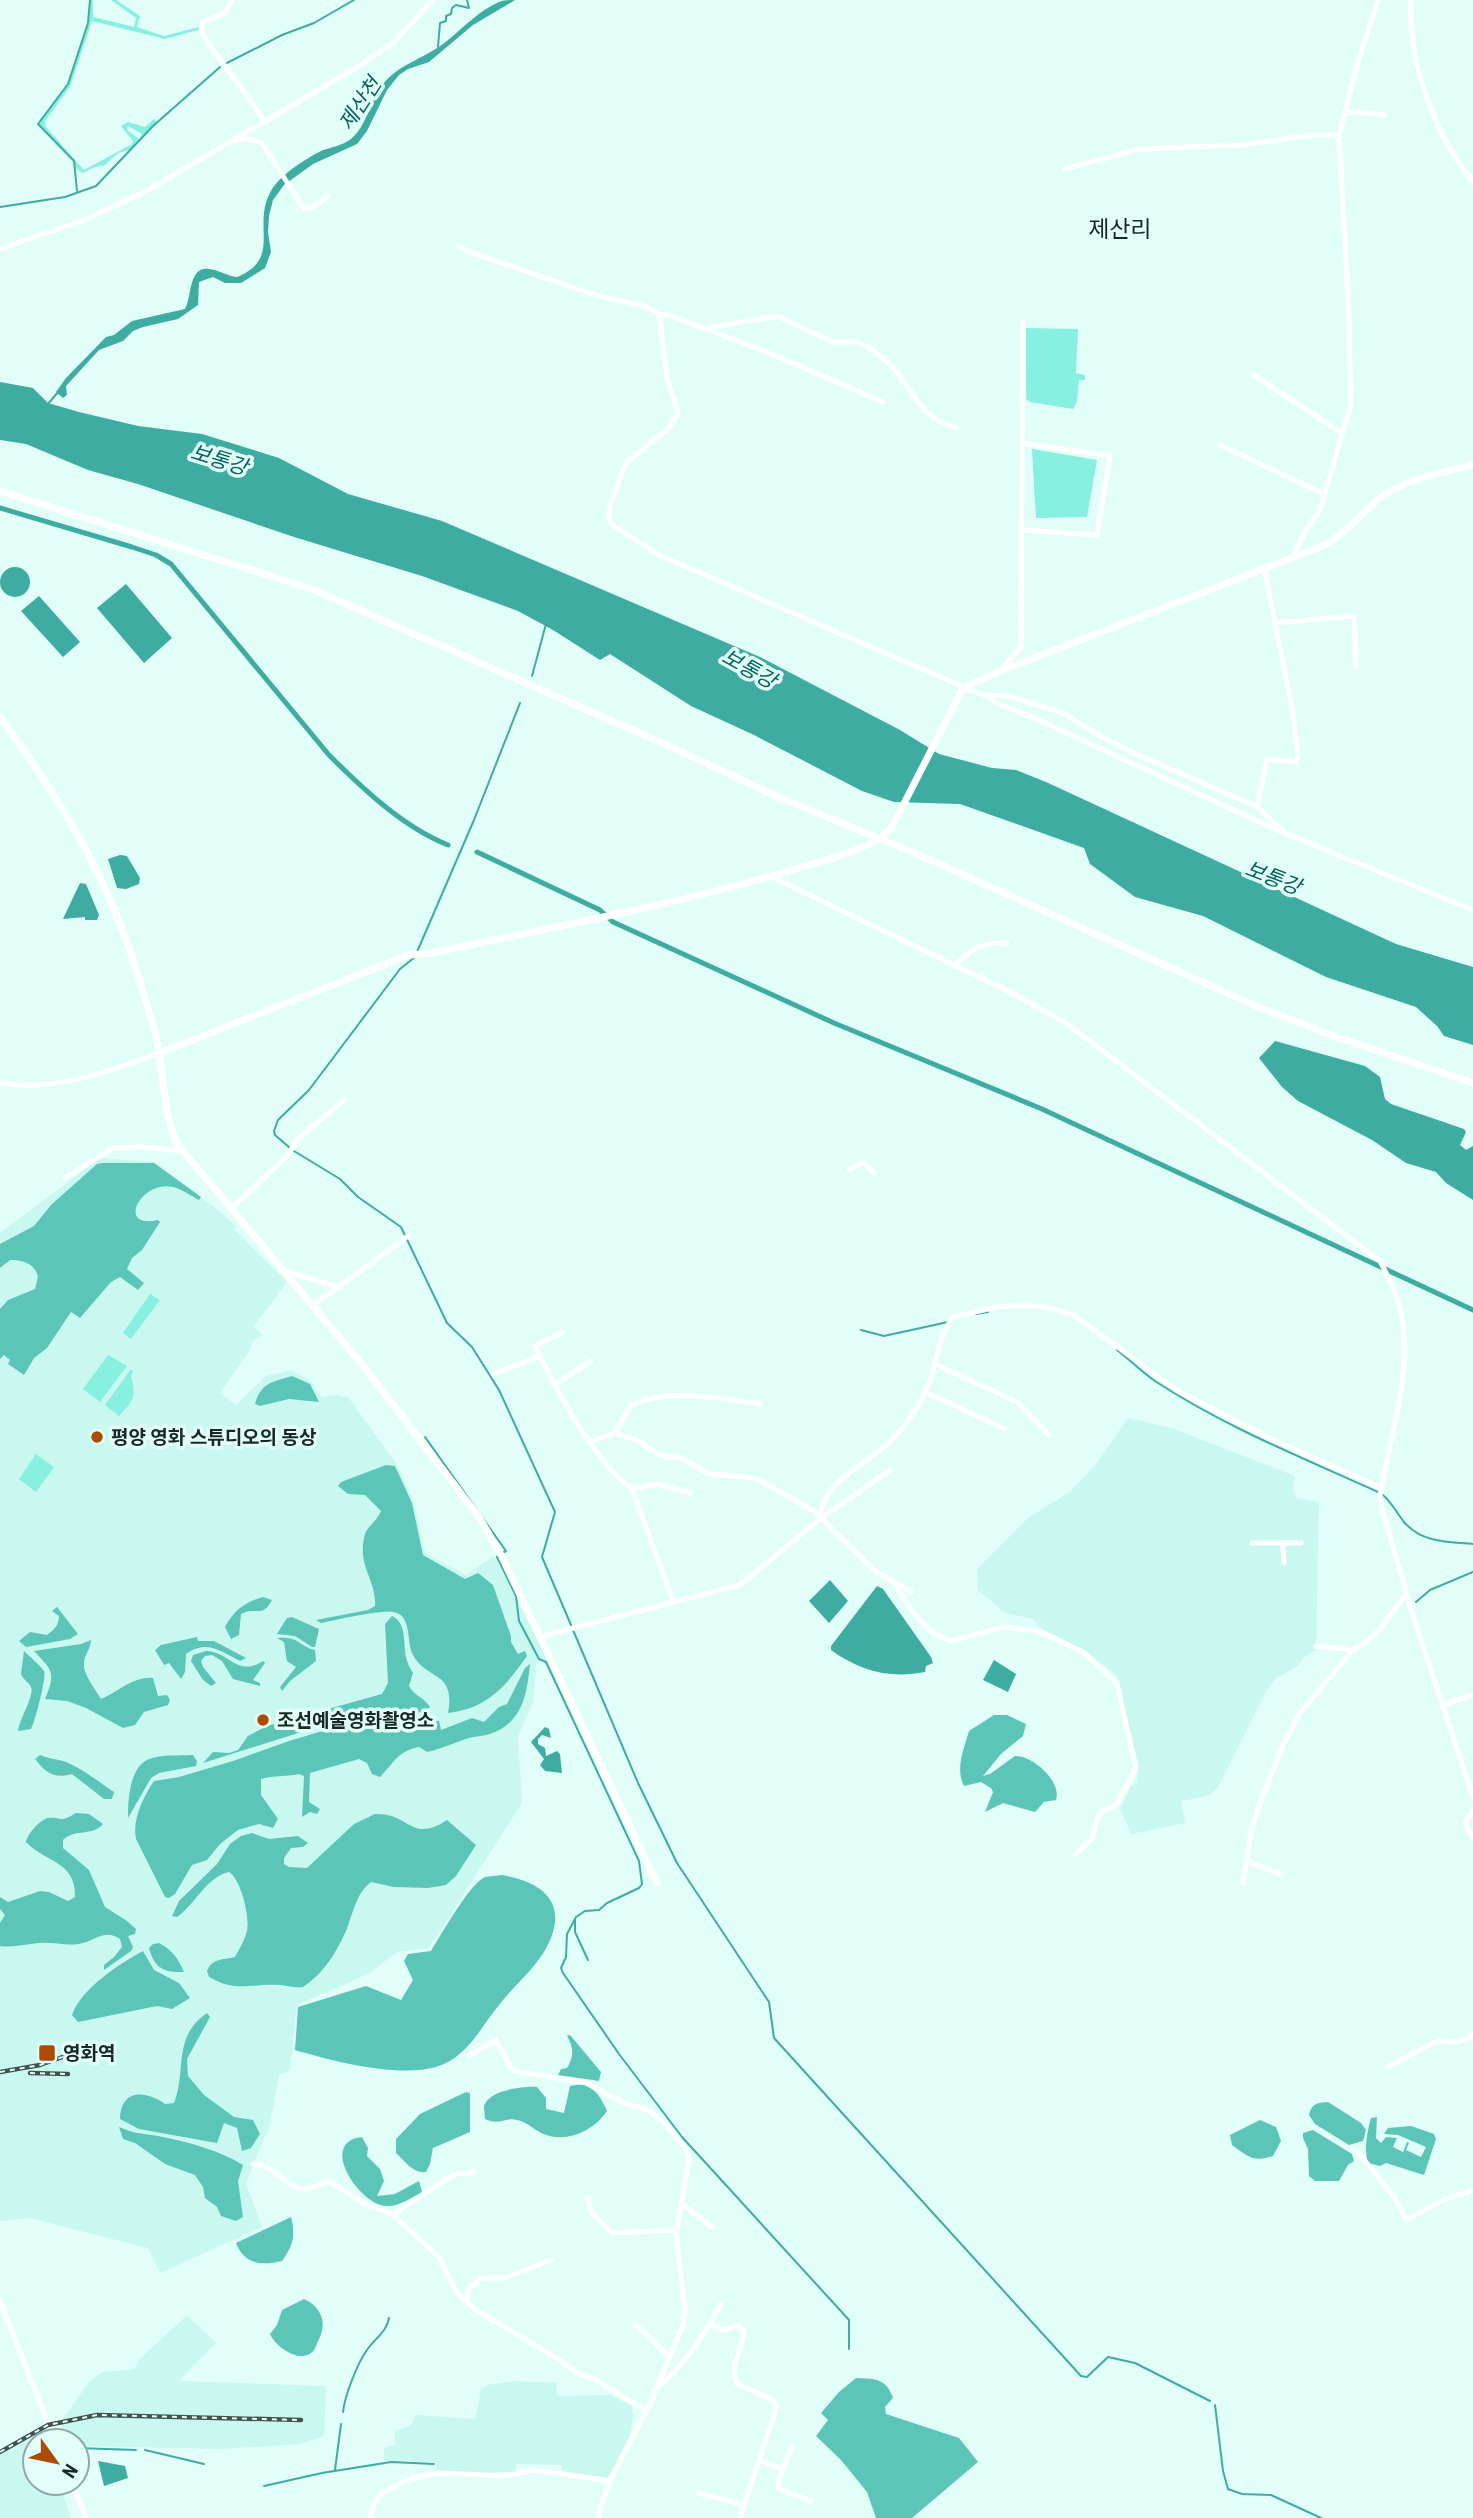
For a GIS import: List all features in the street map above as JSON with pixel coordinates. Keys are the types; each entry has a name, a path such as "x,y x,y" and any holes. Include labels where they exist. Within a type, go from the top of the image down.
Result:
{"main road":[{"path":"159,1053 409,955 598,918 770,876 863,848 880,840 891,830 962,688 1332,541 1393,490 1473,464"},
{"path":"0,491 312,589 1276,1014 1473,1083"},
{"path":"0,717 67,814 93,860 126,940 159,1053 169,1127 183,1152 314,1305 479,1517 501,1555 657,1883"}],"street":[{"path":"232,0 225,13 204,22 201,31 264,121"},
{"path":"0,249 87,219 148,190 356,68 393,43 433,0"},
{"path":"1292,558 1320,510 1351,404 1339,135 1378,0"},
{"path":"1411,0 1412,45 1416,62 1445,143 1473,182"},
{"path":"1345,111 1384,115"},
{"path":"1065,169 1140,149 1242,145 1314,135 1339,135"},
{"path":"228,141 250,139 262,143 304,209 313,207 327,197"},
{"path":"459,246 559,284 610,300 645,306 659,314 765,351 883,402"},
{"path":"659,314 667,378 678,413 672,424 626,463 611,502 611,524 659,555 959,684 962,688 989,696 1008,696 1064,713 1096,734 1138,755 1257,807 1284,832"},
{"path":"705,329 779,317 833,342 864,344 893,367 925,411 940,422 957,428"},
{"path":"998,672 1021,647 1023,322"},
{"path":"1252,374 1342,433"},
{"path":"1022,530 1097,535 1110,456 1023,443"},
{"path":"1220,444 1324,494"},
{"path":"1257,807 1267,759 1296,762 1298,756 1293,713 1264,568"},
{"path":"1275,623 1354,616 1356,666"},
{"path":"989,696 994,702 1284,832 1473,909"},
{"path":"770,876 1066,1023 1270,1180 1372,1254 1382,1265 1396,1294 1402,1317 1404,1343 1401,1395 1381,1492 1406,1594 1473,1797"},
{"path":"955,966 969,951 980,945 1007,943"},
{"path":"0,1083 20,1086 54,1085 120,1068 159,1053"},
{"path":"232,1208 299,1138 344,1100"},
{"path":"65,1178 113,1148 133,1147 183,1152"},
{"path":"849,1170 863,1162 874,1173"},
{"path":"314,1305 408,1236"},
{"path":"286,1271 338,1287"},
{"path":"820,1519 821,1507 829,1490 893,1439 925,1392 938,1346 951,1320 957,1315 1025,1305 1063,1312 1085,1322 1178,1391 1263,1436 1381,1492"},
{"path":"563,1332 535,1346 590,1442 614,1475 632,1489 674,1603"},
{"path":"493,1374 540,1356"},
{"path":"556,1384 591,1361"},
{"path":"935,1364 1017,1402 1049,1435"},
{"path":"925,1392 1005,1429"},
{"path":"615,1433 630,1406 663,1396 692,1396 760,1404"},
{"path":"590,1442 615,1433 639,1441 659,1455 681,1458 709,1474 759,1480 814,1511 876,1572 912,1592"},
{"path":"539,1637 740,1585 820,1519 890,1470"},
{"path":"632,1489 657,1484 690,1493"},
{"path":"1252,1543 1301,1543"},
{"path":"1283,1543 1284,1563"},
{"path":"894,1582 920,1618 942,1639 951,1641 1004,1627 1038,1631 1083,1652 1114,1678 1136,1768 1118,1802 1102,1811 1092,1838 1076,1854"},
{"path":"1243,1883 1257,1812 1283,1745 1299,1714 1353,1650 1374,1635 1406,1594"},
{"path":"1316,1646 1353,1650"},
{"path":"1442,1704 1473,1695"},
{"path":"1473,1811 1465,1823 1473,1839"},
{"path":"1246,1861 1280,1874"},
{"path":"1388,2067 1437,2041 1456,2042 1469,2038 1473,2033"},
{"path":"469,2056 496,2040 515,2071 586,2083 624,2103 656,2114 687,2151 689,2159 676,2242 685,2316 646,2411 611,2481 598,2518"},
{"path":"1358,2152 1395,2198 1406,2220 1441,2201 1473,2190"},
{"path":"253,2164 278,2172 297,2188 304,2189 329,2181 363,2203 393,2215 438,2256 458,2294 476,2310 555,2357 577,2374 596,2380 646,2411"},
{"path":"393,2215 457,2174 474,2172"},
{"path":"588,2197 591,2212 612,2233 677,2230"},
{"path":"682,2204 712,2227"},
{"path":"467,2301 468,2290 481,2278 505,2278 551,2260"},
{"path":"0,2301 49,2427"},
{"path":"655,2389 670,2377 721,2304"},
{"path":"710,2323 722,2330 738,2326 744,2331 733,2370 737,2384 771,2399 777,2406 740,2518"},
{"path":"635,2324 669,2356"},
{"path":"792,2447 778,2488 810,2501"},
{"path":"760,2461 783,2469"},
{"path":"370,2518 373,2505 381,2494 407,2480 428,2475 443,2473 503,2476 534,2470 611,2481"},
{"path":"698,2493 744,2505"},
{"path":"78,2497 86,2518"}],"shaded area":[{"name":"조선예술영화촬영소","path":"100,1158 155,1162 223,1214 236,1226 234,1229 287,1282 254,1326 262,1335 253,1341 250,1350 220,1393 236,1405 266,1376 291,1370 306,1378 323,1397 348,1397 398,1466 414,1502 425,1553 466,1575 494,1556 550,1663 537,1660 533,1702 518,1737 522,1803 429,1948 397,1952 370,1973 297,2005 290,2070 279,2075 270,2124 246,2183 262,2227 160,2273 148,2248 30,2218 0,2221 0,1233"},
{"path":"1128,1418 1171,1428 1295,1476 1293,1489 1296,1498 1319,1502 1316,1650 1303,1658 1298,1666 1275,1679 1267,1690 1218,1787 1208,1796 1181,1801 1185,1823 1131,1834 1120,1809 1131,1786 1137,1783 1138,1764 1117,1676 1087,1652 1039,1627 1033,1619 1005,1613 978,1590 977,1569 1028,1518 1071,1491 1097,1463"},
{"path":"187,2315 216,2343 179,2381 326,2386 324,2436 300,2444 221,2449 91,2446 91,2427 62,2427 60,2423 89,2382 102,2372 134,2369 139,2360"},
{"path":"516,2381 556,2383 557,2396 610,2395 632,2406 630,2435 607,2478 562,2471 562,2465 516,2464 516,2472 491,2474 436,2470 436,2462 384,2461 384,2448 395,2445 395,2431 409,2426 415,2415 475,2419 481,2389 487,2385"},
{"path":"21,2441 21,2497 64,2497 71,2518 0,2518 0,2454"}],"green space":[{"path":"90,0 93,0 93,17 134,27 136,18 111,0 116,0 140,16 137,27 164,36 199,27 198,30 165,39 92,21 70,87 45,121 46,127 84,170 132,144 133,141 121,126 128,122 145,127 154,119 157,122 140,138 142,134 128,126 127,130 139,139 129,150 118,153 105,165 83,173 75,168 74,161 38,124 68,84 89,23"},
{"path":"1026,328 1078,329 1076,373 1085,375 1085,380 1079,380 1077,401 1073,409 1030,402 1026,399"},
{"path":"1032,449 1097,460 1087,517 1036,518"},
{"path":"154,1163 201,1197 199,1200 176,1188 161,1187 143,1197 137,1205 138,1218 160,1222 142,1250 132,1258 127,1269 144,1283 138,1290 120,1277 111,1282 80,1318 71,1312 47,1348 34,1358 24,1375 8,1364 10,1360 4,1355 0,1359 0,1309 8,1300 35,1289 38,1277 31,1265 23,1262 10,1260 0,1268 0,1244 34,1226 51,1205 97,1164"},
{"path":"150,1294 160,1300 131,1339 123,1333"},
{"path":"108,1355 127,1366 100,1402 83,1389"},
{"path":"131,1369 134,1389 132,1398 119,1416 105,1405"},
{"path":"292,1376 310,1384 319,1402 289,1399 260,1406 255,1404 264,1387"},
{"path":"36,1454 54,1467 36,1492 19,1479"},
{"path":"386,1465 395,1466 412,1503 423,1555 465,1579 478,1573 493,1585 511,1642 518,1654 525,1651 527,1656 503,1686 485,1701 474,1706 448,1713 448,1689 444,1682 418,1662 410,1648 405,1620 397,1613 372,1613 321,1623 316,1620 368,1610 375,1606 363,1545 366,1531 381,1511 365,1495 348,1494 338,1486 341,1482"},
{"path":"263,1597 272,1600 262,1611 241,1614 239,1635 231,1639 225,1627 232,1616 245,1604"},
{"path":"57,1607 78,1634 70,1639 26,1647 19,1641 30,1632 47,1635 52,1631 59,1619 52,1611"},
{"path":"392,1616 402,1628 406,1659 413,1673 409,1686 430,1707 424,1712 330,1723 203,1763 213,1752 229,1753 238,1750 248,1736 267,1726 382,1694 388,1683 385,1624"},
{"path":"292,1617 319,1629 315,1647 295,1636 277,1634 287,1618"},
{"path":"197,1637 198,1641 214,1641 246,1658 240,1661 220,1650 200,1647 186,1654 185,1672 181,1679 169,1663 164,1665 155,1650 161,1645"},
{"path":"277,1638 290,1638 315,1650 316,1661 290,1681 282,1691 280,1687 296,1667 287,1661 284,1642"},
{"path":"91,1640 84,1666 101,1699 139,1679 153,1678 158,1696 167,1695 170,1700 168,1705 144,1712 135,1725 123,1728 86,1708 67,1701 45,1699 51,1683 51,1673 34,1651"},
{"path":"24,1651 42,1668 44,1675 31,1729 18,1731 32,1691 21,1674"},
{"path":"206,1651 246,1667 263,1661 265,1663 253,1680 260,1683 260,1686 233,1679 222,1661 212,1655 205,1656 201,1661 216,1683 211,1686 203,1680 191,1661 193,1655"},
{"path":"530,1664 525,1694 518,1712 495,1732 427,1752 419,1747 411,1749 396,1758 380,1777 372,1774 367,1763 359,1759 310,1773 309,1802 320,1809 317,1814 310,1812 302,1817 304,1776 299,1774 261,1779 261,1795 278,1819 273,1828 259,1824 238,1830 220,1844 207,1860 192,1865 175,1894 169,1898 165,1897 135,1832 139,1809 154,1781 179,1777 289,1741 352,1724 439,1721 441,1730 472,1718 484,1722 499,1707 507,1704 525,1668"},
{"path":"994,1715 1007,1715 1026,1724 1023,1736 1001,1754 983,1776 1015,1756 1037,1764 1050,1777 1057,1793 1056,1800 1044,1802 1035,1812 1003,1803 985,1812 993,1792 991,1788 981,1782 964,1786 961,1779 960,1766 969,1731"},
{"path":"40,1755 66,1762 85,1772 114,1792 112,1799 104,1799 72,1774 60,1776 47,1771 35,1759"},
{"path":"193,1755 197,1761 196,1766 159,1773 151,1778 128,1818 131,1785 142,1763 159,1756"},
{"path":"76,1813 89,1814 103,1824 94,1830 68,1836 63,1840 63,1848 89,1870 105,1907 136,1929 135,1934 128,1936 133,1947 131,1951 104,1970 104,1965 122,1947 120,1939 114,1936 104,1935 74,1944 0,1946 0,1923 5,1915 0,1909 0,1897 8,1902 40,1891 68,1901 75,1897 71,1876 65,1869 26,1842 32,1831 45,1819 63,1819"},
{"path":"375,1814 396,1817 417,1828 425,1829 447,1820 476,1845 456,1876 446,1885 428,1888 394,1887 371,1882 358,1898 334,1955 303,1987 236,1986 209,1977 207,1971 212,1964 235,1957 246,1934 246,1908 237,1882 229,1872 221,1875 207,1885 184,1912 177,1917 172,1916 179,1901 217,1864 230,1844 241,1836 252,1833 269,1839 298,1836 308,1843 303,1847 291,1848 284,1858 284,1864 307,1868 354,1824"},
{"path":"502,1875 532,1884 543,1891 555,1910 552,1936 534,1966 456,2057 436,2067 403,2071 346,2063 295,2050 298,2007 366,1986 401,2000 413,1980 404,1961 408,1954 431,1951 456,1910 479,1881 485,1877"},
{"path":"159,1943 174,1955 184,1972 165,1970 157,1965 149,1948"},
{"path":"143,1951 154,1970 179,1983 190,1998 172,2009 157,2006 78,2022 72,2015 92,1987 112,1970"},
{"path":"207,2013 210,2017 187,2059 188,2076 204,2095 234,2117 253,2120 260,2134 251,2148 242,2151 237,2128 224,2123 217,2143 139,2129 120,2119 125,2102 135,2095 150,2096 165,2104 174,2103 185,2043 196,2022"},
{"path":"570,2035 601,2072 599,2081 558,2075 561,2069 567,2068 571,2060 572,2048 567,2036"},
{"path":"582,2084 597,2094 607,2111 594,2125 578,2134 550,2136 513,2119 494,2122 485,2119 484,2107 487,2101 499,2093 524,2087 537,2087 546,2098 546,2109 564,2113 570,2086"},
{"path":"466,2092 470,2093 470,2132 433,2148 426,2172 413,2169 396,2153 396,2139 420,2114"},
{"path":"1328,2102 1361,2123 1366,2130 1363,2141 1349,2145 1315,2124 1309,2115 1313,2106"},
{"path":"1377,2117 1376,2138 1381,2143 1386,2137 1397,2138 1393,2147 1403,2152 1407,2142 1409,2143 1406,2150 1421,2157 1426,2147 1398,2135 1384,2134 1388,2128 1411,2126 1434,2134 1436,2139 1424,2175 1386,2163 1380,2166 1368,2163 1368,2129 1371,2118"},
{"path":"1260,2120 1276,2127 1281,2141 1273,2156 1261,2159 1247,2155 1232,2145 1230,2135"},
{"path":"119,2127 204,2148 243,2165 238,2181 243,2217 236,2221 221,2216 217,2207 205,2198 203,2187 195,2175 165,2164 135,2143 123,2139"},
{"path":"1313,2130 1352,2154 1354,2161 1348,2165 1339,2181 1315,2181 1309,2176 1308,2149 1303,2133"},
{"path":"362,2137 368,2148 367,2156 380,2169 384,2181 377,2196 395,2194 419,2181 422,2192 391,2206 376,2203 365,2196 347,2173 343,2161 343,2150 349,2141"},
{"path":"291,2217 292,2240 282,2261 254,2262 239,2250 236,2243"},
{"path":"304,2299 318,2310 323,2327 314,2350 306,2356 300,2356 282,2348 270,2334 277,2325 282,2310"},
{"path":"856,2378 875,2379 887,2387 893,2398 885,2407 886,2414 959,2438 978,2462 912,2518 876,2518 867,2492 841,2460 816,2436 828,2420 821,2413 839,2392"}],"water":[{"path":"515,0 473,25 429,62 399,75 387,90 367,131 357,144 313,164 284,185 273,200 269,216 271,252 265,268 241,283 225,283 213,277 199,282 198,305 178,319 143,327 133,331 123,341 99,350 66,386 67,395 63,398 56,392 106,337 114,335 132,321 185,309 197,272 209,269 237,277 251,269 263,251 266,204 271,191 281,179 293,168 321,151 351,139 361,127 383,84 397,71 440,46 492,5"},
{"name":"보통강","path":"0,382 33,388 48,403 79,412 138,426 202,434 279,458 348,494 442,521 760,657 900,730 939,754 992,768 1016,770 1396,944 1473,967 1473,1045 1444,1036 1416,1007 1326,977 1203,916 1135,897 1090,864 1084,848 960,804 894,802 862,791 691,706 610,654 600,660 518,611 422,576 88,470 26,444 0,440"},
{"path":"15,567 25,572 30,582 25,592 15,597 5,592 0,582 5,572"},
{"path":"126,584 172,638 144,663 97,608"},
{"path":"39,596 80,642 63,657 21,611"},
{"path":"127,856 140,878 139,884 126,889 117,888 108,859"},
{"path":"80,883 86,884 99,915 97,920 85,920 85,917 63,919"},
{"path":"1275,1041 1365,1066 1380,1077 1385,1099 1391,1104 1464,1129 1466,1132 1460,1145 1466,1150 1473,1146 1473,1200 1446,1183 1436,1172 1406,1163 1372,1140 1298,1101 1282,1087 1259,1058"},
{"path":"830,1580 848,1601 829,1623 809,1601"},
{"path":"877,1586 883,1589 931,1657 933,1663 926,1666 925,1672 876,1672 831,1650 831,1646"},
{"path":"994,1660 1016,1674 1008,1692 983,1680"},
{"path":"545,1727 549,1729 551,1738 542,1735 538,1744 545,1748 546,1756 557,1751 560,1754 562,1773 545,1771 540,1765 544,1759 531,1742"},
{"path":"98,2461 125,2466 128,2478 104,2486"}],"waterway":[{"path":"77,191 74,161 38,124 68,84 88,23 90,0"},
{"path":"227,63 282,35 314,23 354,0"},
{"path":"438,47 440,23 446,21 446,16 451,14 456,5 469,8 467,0"},
{"path":"0,207 65,197 96,186 153,126 220,67"},
{"name":"제산천","path":"48,404 58,392"},
{"path":"0,508 132,547 156,555 171,564 329,755 400,818 448,845"},
{"path":"532,676 546,624"},
{"path":"417,952 474,820 520,703"},
{"path":"477,852 600,910 613,922 834,1023 1042,1109 1473,1310"},
{"path":"290,1148 275,1135 278,1120 309,1090 400,969 415,957"},
{"path":"294,1151 340,1179 358,1197 401,1227 447,1323 472,1347 499,1390 555,1512 542,1557 571,1625"},
{"path":"976,1314 988,1312"},
{"path":"861,1330 884,1336 948,1322"},
{"path":"1117,1350 1155,1381 1209,1413 1378,1492"},
{"path":"425,1437 506,1551 504,1552"},
{"path":"1383,1495 1404,1522 1419,1534 1436,1540 1473,1544"},
{"path":"499,1555 497,1557 516,1596 519,1621 539,1659 546,1662 639,1861 642,1884 639,1888 607,1903 599,1910 585,1911 576,1917 567,1934 566,1957 561,1968 563,1973 619,2054 682,2137 849,2320 849,2349"},
{"path":"1416,1602 1430,1590 1473,1572"},
{"path":"573,1630 638,1783 677,1863 769,2002 774,2038 1081,2376 1087,2377 1108,2357 1135,2363 1210,2401"},
{"path":"575,1920 575,1932 588,1960"},
{"path":"343,2412 359,2363 386,2327 389,2318"},
{"path":"1215,2405 1223,2471 1228,2489 1242,2494 1271,2495 1321,2518"},
{"path":"335,2470 341,2424"},
{"path":"91,2448 136,2450"},
{"path":"145,2450 204,2464"},
{"path":"264,2486 391,2462 434,2464"}],"railway":[{"path":"0,2072 40,2065 91,2047"},
{"path":"30,2073 68,2074"},
{"path":"0,2452 48,2425 97,2415 301,2420"}],"place":[{"name":"평양 영화 스튜디오의 동상","path":"97,1437"},
{"name":"조선예술영화촬영소","path":"263,1720"},
{"name":"영화역","path":"47,2053"}],"district":[{"name":"제산리","path":"1120,229"}]}
